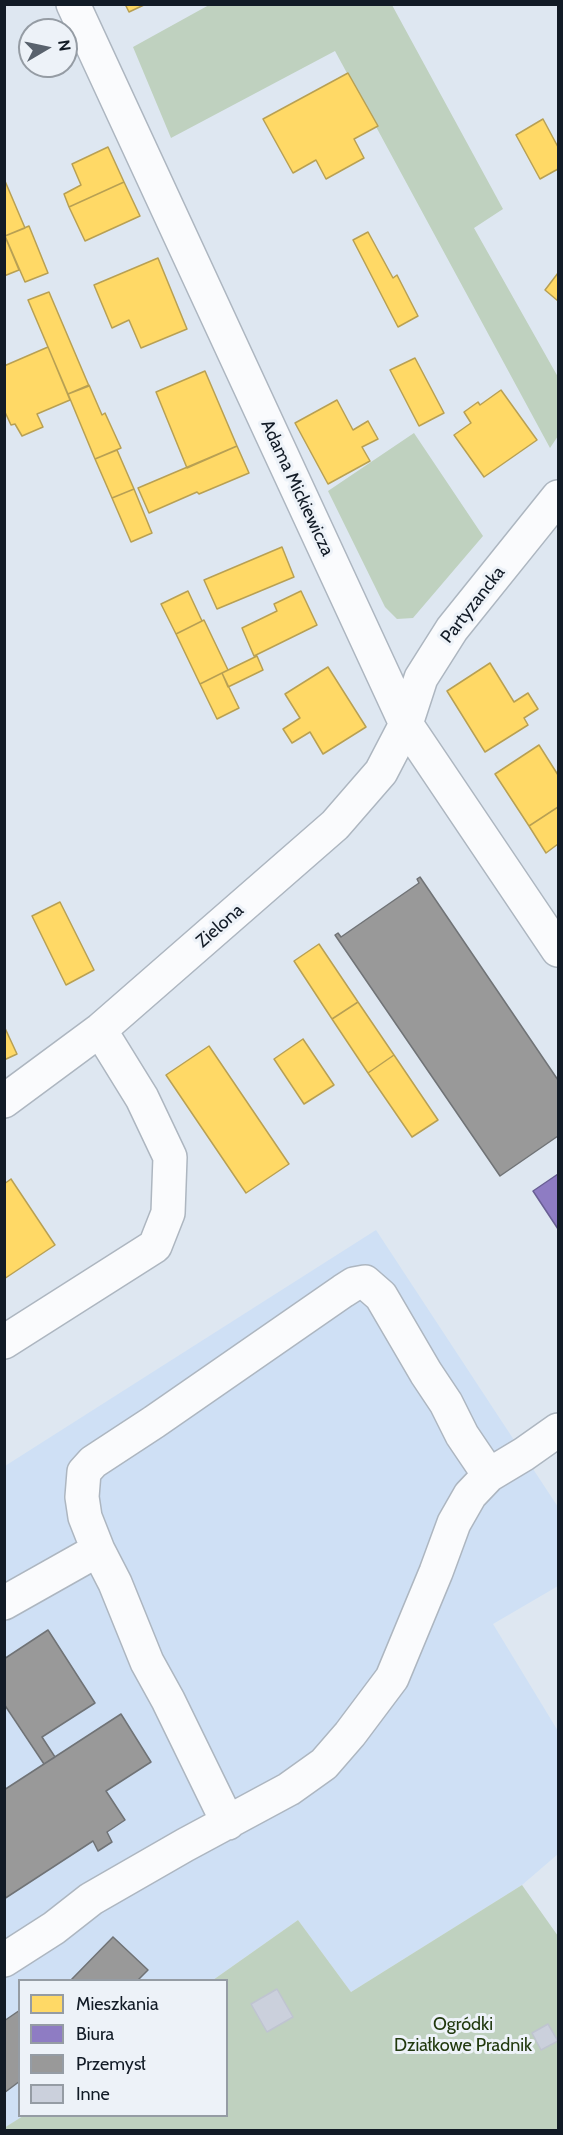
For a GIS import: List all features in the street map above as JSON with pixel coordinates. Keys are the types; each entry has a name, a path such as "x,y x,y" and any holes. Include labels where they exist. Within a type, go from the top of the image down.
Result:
{"street":[{"name":"Adama Mickiewicza","path":"73,4 406,724 558,950"},
{"name":"Partyzancka","path":"406,724 421,678 452,629 558,498"},
{"name":"Zielona","path":"4,1101 100,1030 335,825 381,772 406,724"},
{"path":"4,1342 155,1246 168,1213 170,1156 142,1098 100,1030"},
{"path":"228,1823 147,1662 115,1583 98,1550 85,1517 82,1497 84,1472 93,1462 354,1284 365,1282 381,1296 446,1403 462,1435 489,1475"},
{"path":"4,1960 91,1899 289,1789 324,1764 392,1678 454,1523 470,1495 489,1475 558,1430"},
{"path":"4,1603 98,1550"}],"shaded area":[{"path":"376,1230 558,1507 558,1586 493,1624 558,1731 558,1854 522,1885 351,1992 298,1920 214,1979 18,1979 18,2117 22,2117 5,2128 5,1466"}],"green space":[{"path":"209,5 392,5 503,209 474,228 558,377 558,436 550,448 335,51 171,138 133,47"},
{"path":"414,433 483,536 413,618 397,619 385,607 328,491"},
{"name":"Ogródki Działkowe Pradnik","path":"522,1885 558,1936 558,2130 5,2130 4,2128 21,2117 228,2117 228,1979 214,1979 298,1920 351,1992"}],"building: Mieszkania":[{"path":"125,4 146,4 129,12"},
{"path":"348,73 378,126 354,139 364,158 326,179 316,160 293,173 263,119"},
{"path":"543,119 558,147 558,169 540,179 516,135"},
{"path":"108,147 124,182 69,207 64,194 81,185 72,164"},
{"path":"5,181 25,228 5,236 4,234"},
{"path":"124,182 140,216 85,241 69,207"},
{"path":"29,226 48,273 25,282 5,236"},
{"path":"368,232 393,278 397,275 418,316 398,327 353,240"},
{"path":"4,234 19,270 4,276"},
{"path":"158,258 187,329 141,348 129,320 112,328 94,285"},
{"path":"558,273 558,301 545,290"},
{"path":"49,292 89,386 68,394 28,300"},
{"path":"48,347 70,400 37,414 43,427 22,436 15,424 11,425 4,410 4,366"},
{"path":"415,358 444,413 419,426 390,370"},
{"path":"205,371 237,446 187,468 156,392"},
{"path":"89,385 102,415 105,413 121,448 95,459 68,394"},
{"path":"501,390 537,440 484,477 454,435 471,423 464,412 478,402 480,405"},
{"path":"337,400 353,430 368,421 378,439 362,447 370,461 328,484 295,423"},
{"path":"237,446 249,473 149,513 138,488"},
{"path":"117,450 134,489 112,498 95,459"},
{"path":"134,489 152,533 131,542 112,498"},
{"path":"282,547 294,577 217,609 204,580"},
{"path":"188,591 202,621 176,634 161,604"},
{"path":"301,591 317,625 254,656 242,628 277,611 274,604"},
{"path":"204,620 228,670 200,684 176,634"},
{"path":"257,656 263,670 228,687 222,673"},
{"path":"490,663 514,702 528,693 538,709 524,718 528,725 485,752 447,691"},
{"path":"328,667 366,727 323,754 310,732 292,743 283,729 300,718 285,694"},
{"path":"222,673 239,708 217,719 200,684"},
{"path":"539,745 558,775 558,807 529,826 495,774"},
{"path":"558,807 558,844 546,853 529,826"},
{"path":"60,902 94,970 66,985 32,916"},
{"path":"319,944 358,1002 332,1019 294,961"},
{"path":"358,1002 394,1055 368,1073 332,1019"},
{"path":"4,1026 17,1054 4,1060"},
{"path":"303,1039 334,1085 304,1104 274,1059"},
{"path":"209,1046 289,1164 246,1193 166,1075"},
{"path":"394,1055 438,1120 412,1137 368,1073"},
{"path":"11,1179 55,1245 4,1279 4,1184"}],"building: Biura":[{"path":"558,1174 558,1229 533,1191"}],"building: Przemysł":[{"path":"420,877 558,1080 558,1136 500,1176 335,935 338,933 341,937 419,883 417,879"},
{"path":"48,1630 95,1703 42,1737 55,1757 44,1764 4,1704 4,1659"},
{"path":"121,1714 151,1762 106,1791 125,1820 107,1832 112,1842 98,1851 93,1841 4,1899 4,1790"},
{"path":"113,1937 148,1970 139,1979 72,1979"},
{"path":"18,2011 18,2082 4,2093 4,2021"}],"building: Inne":[{"path":"277,1989 293,2017 267,2032 251,2004"},
{"path":"548,2024 558,2041 541,2050 532,2033"}]}
